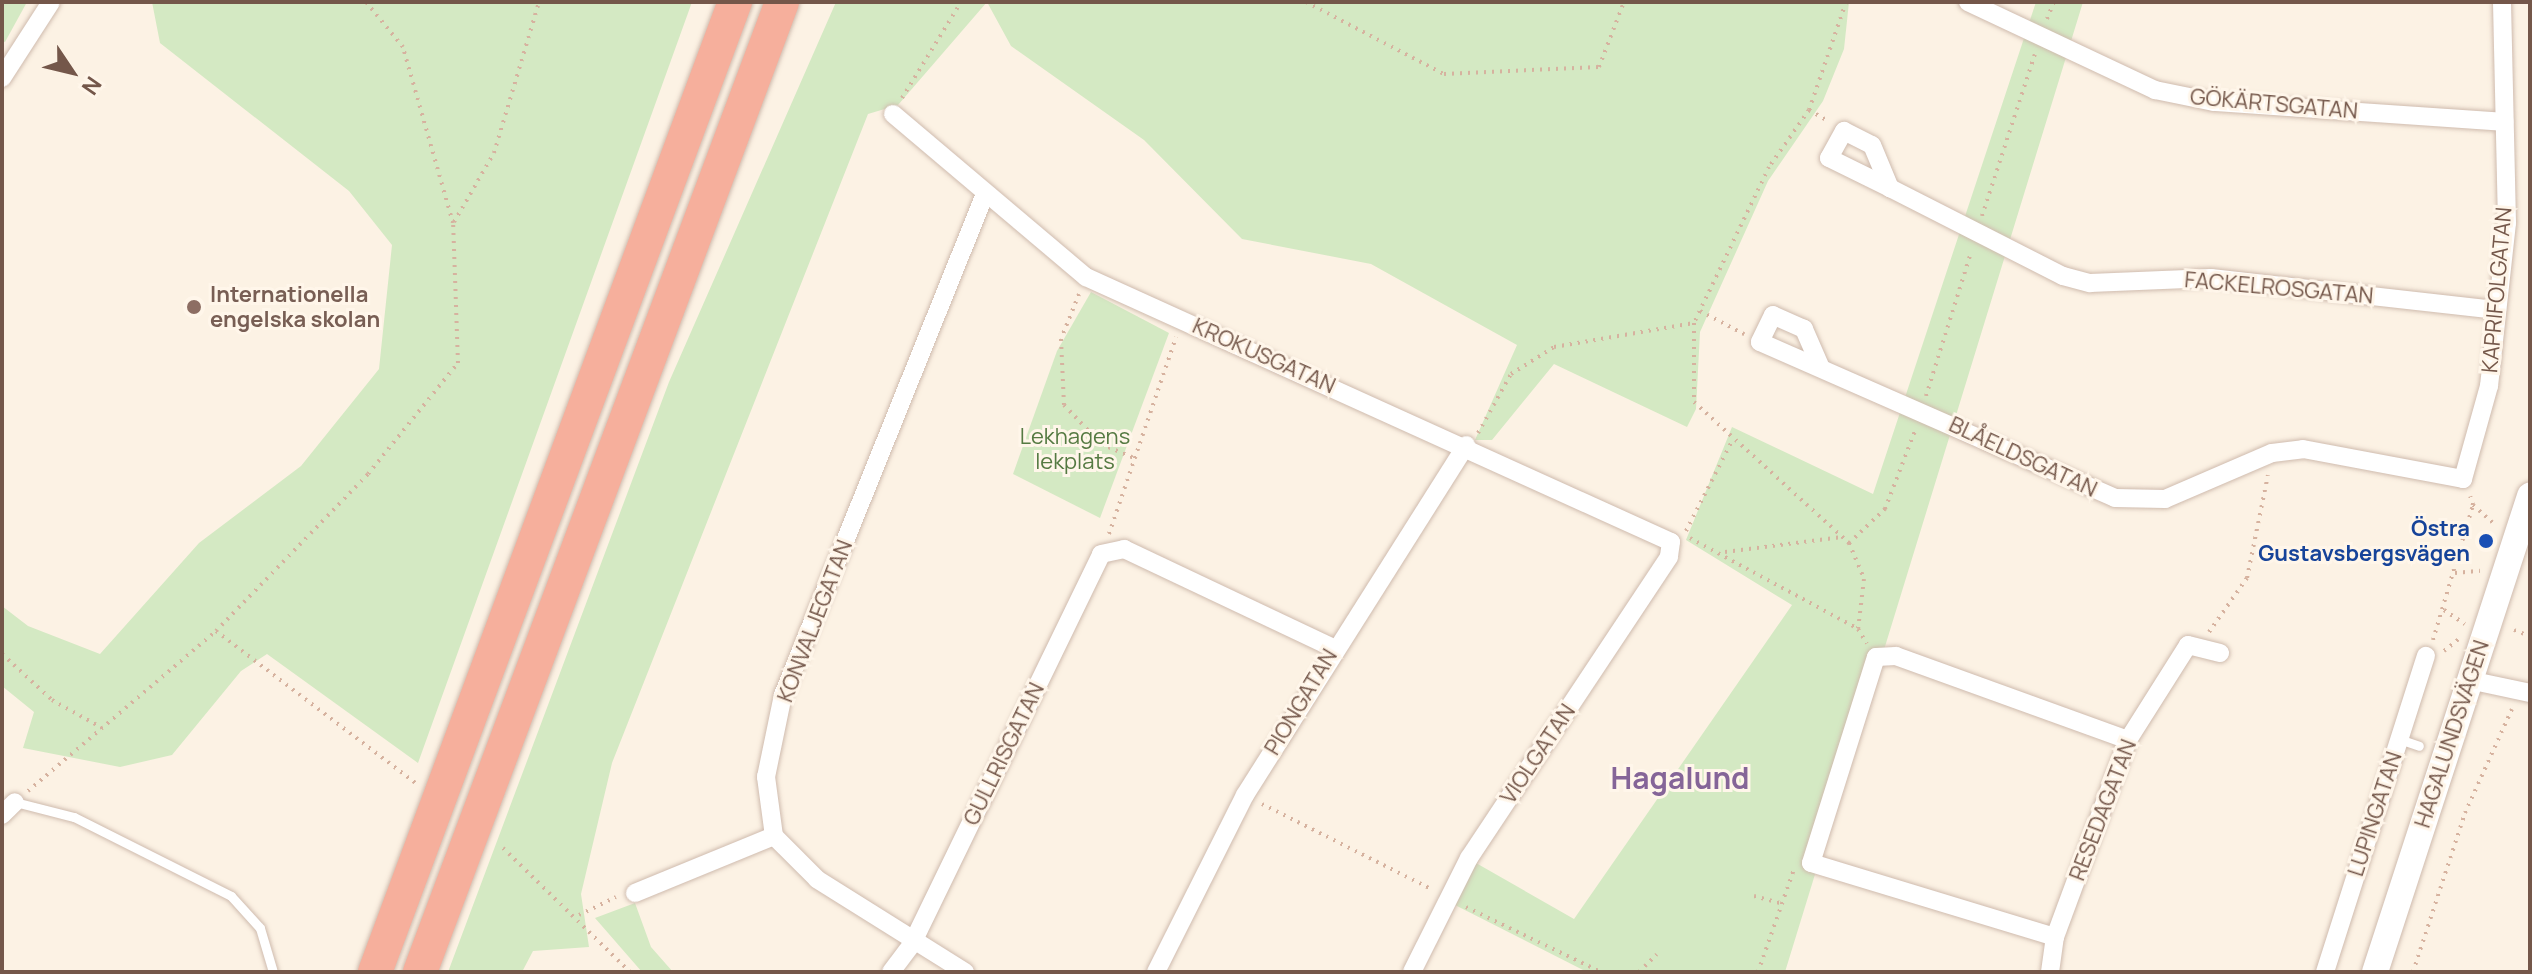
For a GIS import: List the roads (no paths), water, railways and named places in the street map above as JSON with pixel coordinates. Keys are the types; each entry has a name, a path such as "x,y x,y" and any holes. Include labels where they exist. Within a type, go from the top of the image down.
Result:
{"highway":[{"path":"375,972 735,2"},
{"path":"420,972 782,2"}],"street":[{"path":"2,78 51,2"},
{"name":"GÖKÄRTSGATAN","path":"1968,2 2155,90 2214,102 2504,122"},
{"name":"KAPRIFOLGATAN","path":"2463,479 2489,386 2507,223 2502,2"},
{"name":"KROKUSGATAN","path":"893,114 1086,277 1466,445 1671,542"},
{"name":"FACKELROSGATAN","path":"1890,188 2090,283 2211,278 2497,310"},
{"name":"KONVALJEGATAN","path":"774,836 766,777 783,695 985,194"},
{"name":"BLÅELDSGATAN","path":"1821,368 1804,329 1773,315 1760,342 1821,368 1922,409 2115,498 2165,499 2272,453 2303,449 2463,479"},
{"name":"PIONGATAN","path":"1156,972 1245,795 1333,648 1466,445"},
{"name":"HAGALUNDSVÄGEN","path":"2375,972 2530,496"},
{"name":"VIOLGATAN","path":"1412,972 1447,898 1669,557 1671,542"},
{"name":"GULLRISGATAN","path":"891,972 912,944 1101,554 1124,549 1333,648"},
{"name":"RESEDAGATAN","path":"2050,972 2055,937 2128,740 2188,645 2220,653"},
{"path":"2055,937 1811,863 1876,657 1896,656 2128,740"},
{"name":"LUPINGATAN","path":"2325,972 2425,661"},
{"path":"2469,680 2526,692"},
{"path":"635,893 774,836 817,879 912,944 965,972"}],"lane":[{"path":"2399,739 2419,746"},
{"path":"8,808 74,817 231,896 260,928 273,972"}],"place":[{"name":"Internationella engelska skolan","path":"194,307"},
{"name":"Östra Gustavsbergsvägen","path":"2486,541"}],"district":[{"name":"Hagalund","path":"1680,778"}],"park label":[{"name":"Lekhagens lekplats","path":"1075,448"}]}
